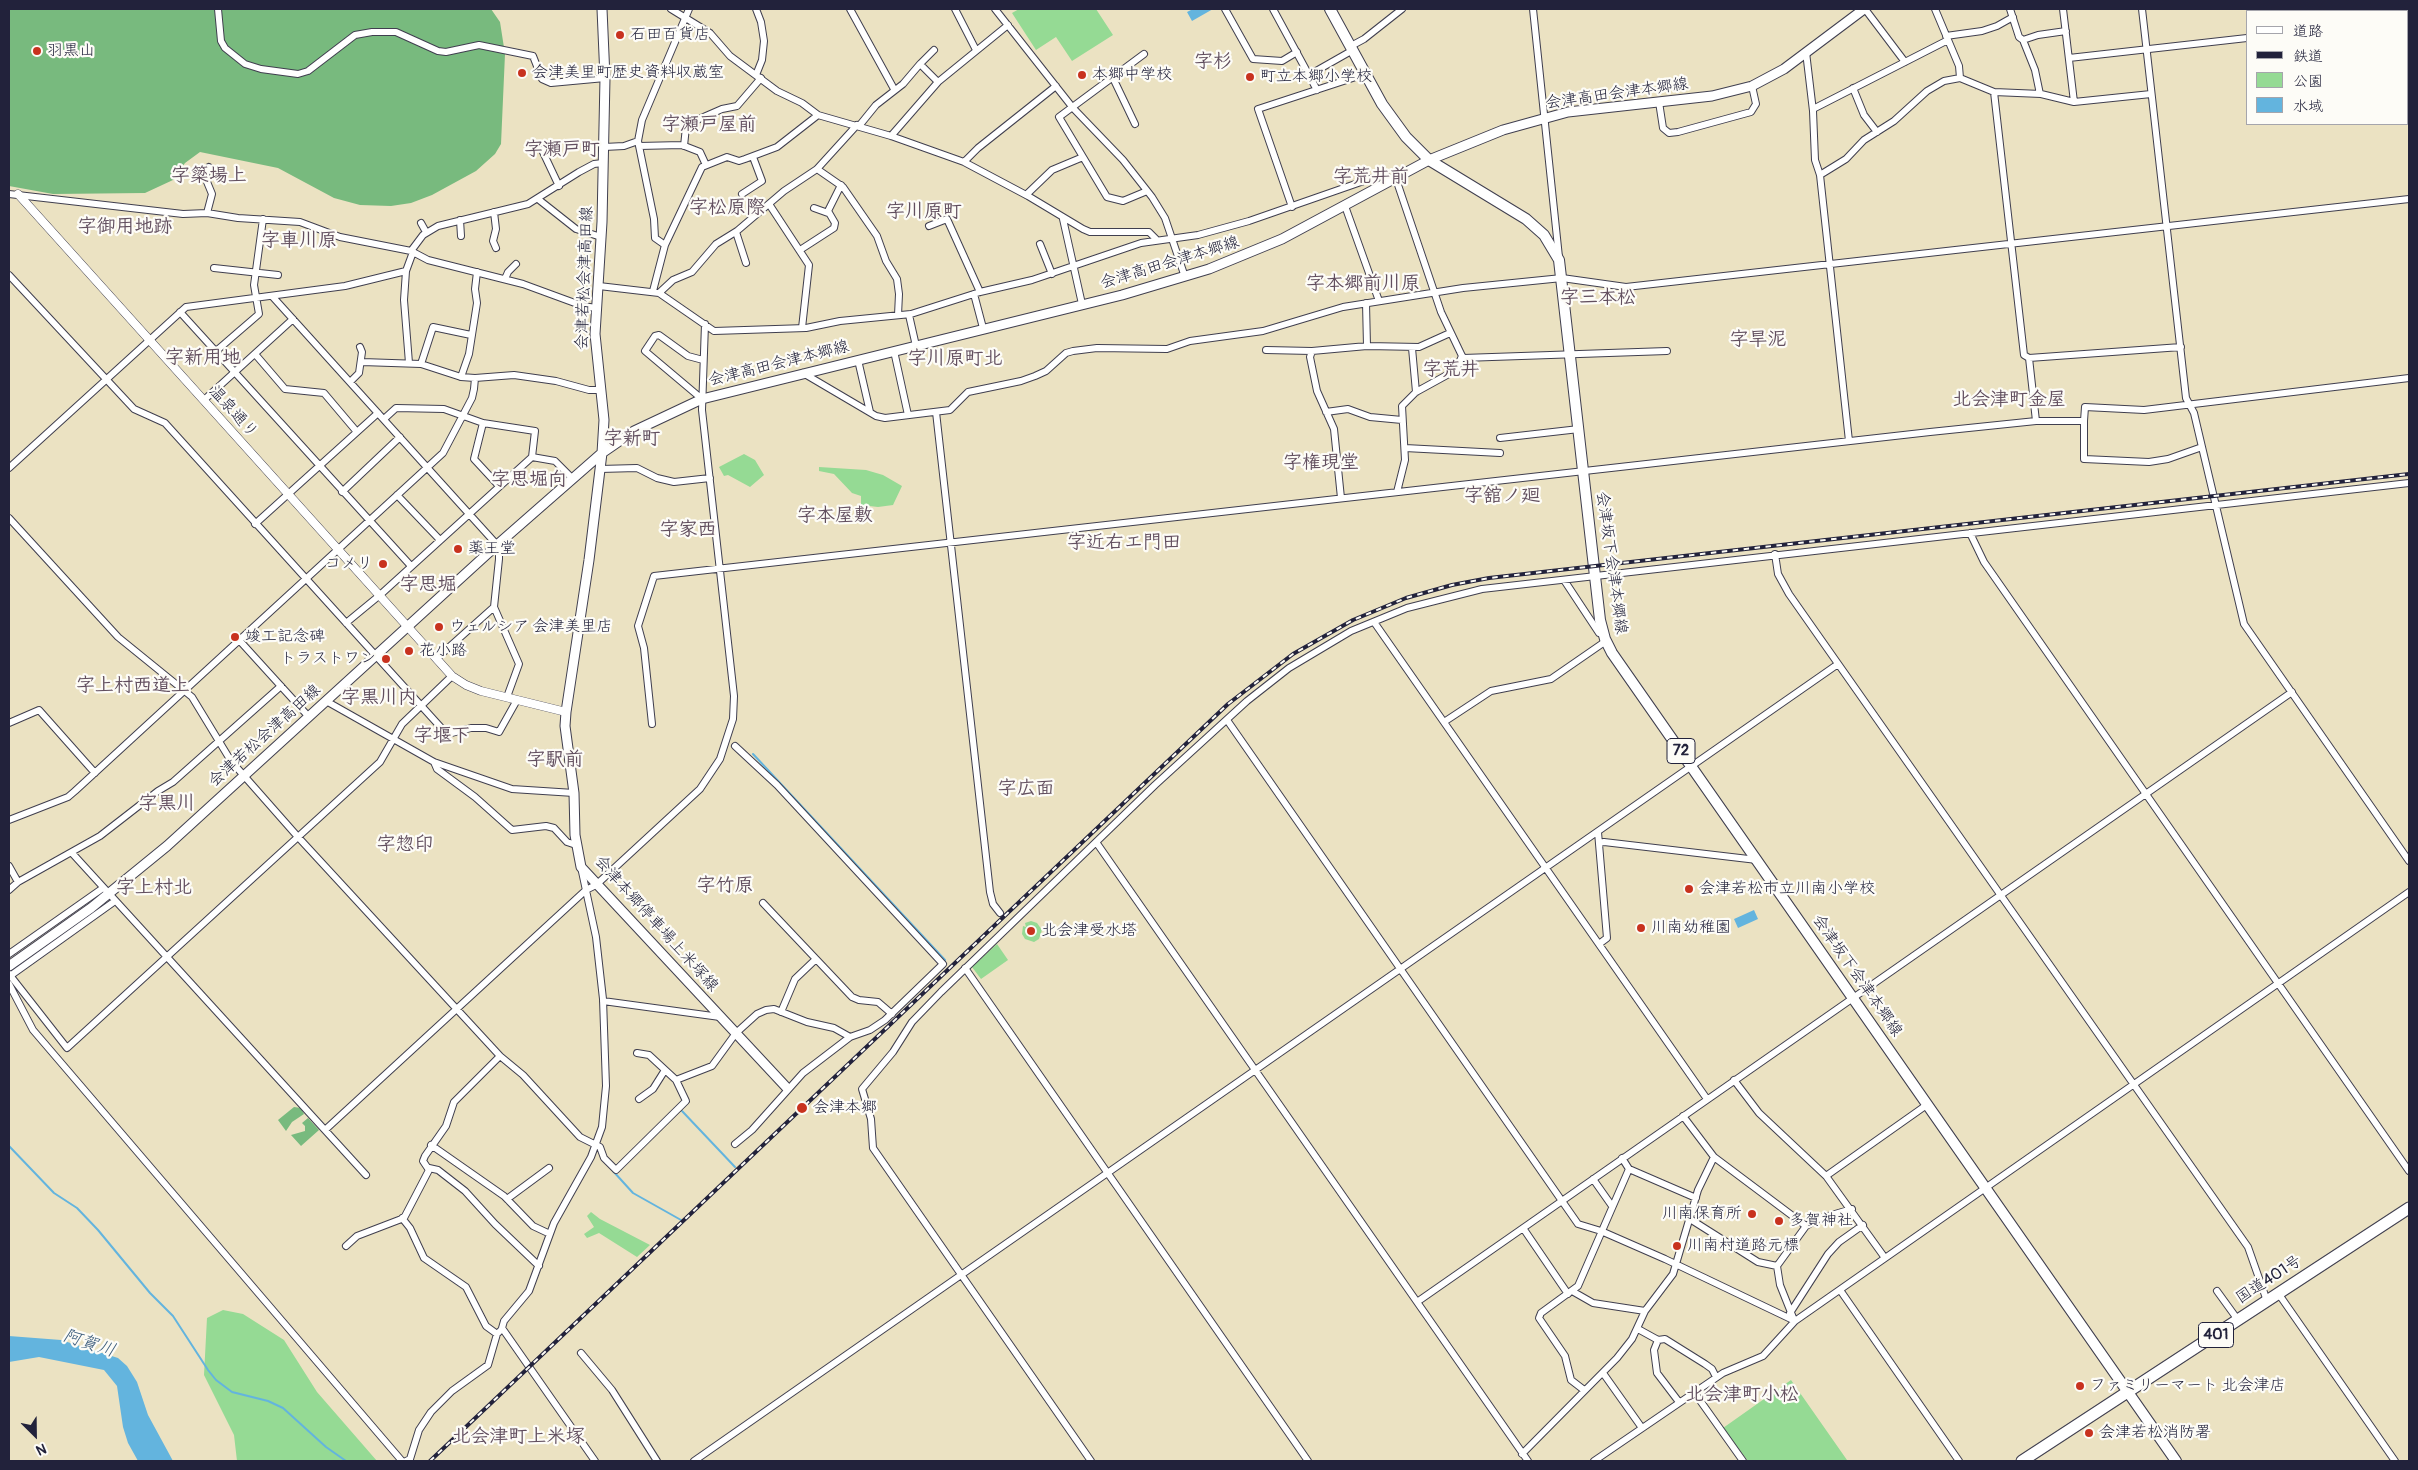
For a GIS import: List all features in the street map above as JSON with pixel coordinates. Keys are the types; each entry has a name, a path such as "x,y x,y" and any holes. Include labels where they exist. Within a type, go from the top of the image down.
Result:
{"highway":[{"name":"国道401号","path":"2022,1461 2409,1208"}],"main road":[{"name":"会津若松会津高田線","path":"9,966 109,894 167,846 497,545 602,453 604,420 595,334 599,286 604,147 605,78 602,9"},
{"name":"会津坂下会津本郷線","path":"1330,9 1365,74 1398,128 1430,160 1526,219 1544,235 1559,260 1595,575 1605,638 1691,766 2176,1461"},
{"name":"会津高田会津本郷線","path":"602,453 639,428 702,399 1185,277 1253,253 1430,160 1479,139 1568,112 1712,96 1752,86 1776,74 1864,9"},
{"name":"会津本郷停車場上米塚線","path":"602,453 565,726 574,793 576,845 581,868 720,1018 788,1088"}],"street":[{"path":"218,9 221,41 225,48 245,64 280,72 298,74 308,71 359,34 396,32 438,51 446,52 479,45 533,56 542,79 551,83 605,78"},
{"path":"671,9 710,33 730,56 777,90 802,103 818,115 890,136 964,162 1090,232 1150,232 1157,240"},
{"path":"664,245 655,238 654,219 639,144 642,120 689,9"},
{"path":"684,146 686,127 690,123 722,109 737,106 759,77 764,42 761,22 756,9"},
{"path":"850,9 894,89"},
{"path":"955,9 976,50"},
{"path":"1225,9 1253,59 1282,60 1297,52"},
{"path":"1273,9 1317,90"},
{"path":"1309,75 1352,48 1402,9"},
{"path":"1533,9 1555,205 1559,260"},
{"path":"1864,9 1905,62"},
{"path":"1935,9 1959,66 1960,78"},
{"path":"2010,9 2019,37 2023,40 2039,82 2040,94"},
{"path":"2063,9 2074,102"},
{"path":"2142,9 2186,398 2202,447 2244,624 2409,861"},
{"path":"999,10 1008,25 1056,86 1123,160 1147,191 1165,218 1185,277"},
{"path":"1812,109 1905,62 1947,38 1997,26 2013,17"},
{"path":"890,136 938,82 1008,25"},
{"path":"2023,40 2038,35 2066,31"},
{"path":"2069,58 2246,38"},
{"path":"656,292 673,280 692,272 716,244 736,232 784,191 817,169 876,105 894,89 904,84 934,50"},
{"path":"1806,52 1815,160 1820,174 1849,441"},
{"path":"1144,54 1074,108 1059,117 1107,197 1123,201 1147,191"},
{"path":"920,64 938,82"},
{"path":"1292,207 1258,109 1365,74"},
{"path":"1112,78 1135,124"},
{"path":"1820,174 1841,163 1864,140 1894,121 1927,91 1944,81 1960,78 1994,92 2040,94 2074,102 2151,94"},
{"path":"964,162 978,148 1056,86"},
{"path":"1659,102 1663,128 1669,133 1678,132 1751,112 1756,104 1752,86"},
{"path":"1853,88 1864,115 1877,132"},
{"path":"1994,92 2024,354 2029,358 2181,346"},
{"path":"656,292 664,245 702,167 727,157 738,161 753,157 777,147 818,115"},
{"path":"604,147 639,144 684,146 700,152 706,165"},
{"path":"542,150 559,186"},
{"path":"1026,195 1052,170 1083,156"},
{"path":"742,194 762,182 753,157"},
{"path":"409,363 404,300 406,271 412,252 426,232 438,226 538,199 587,168 603,163"},
{"path":"207,214 212,197 205,177 209,167"},
{"path":"817,169 841,185 877,236 886,261 893,270 899,294 898,315"},
{"path":"599,286 656,292 714,331 731,332 802,328 908,314 977,293 1052,274 1157,240 1198,235 1223,229 1384,174 1394,180 1450,332 1462,356 1456,370 1416,392 1402,406 1405,448 1404,465 1397,492"},
{"path":"800,250 834,228 828,208 841,185"},
{"path":"9,194 183,214 207,214 300,222 340,237 412,252 428,260 541,289 583,306 596,308"},
{"name":"温泉通り","path":"18,194 148,341 204,400 452,676"},
{"path":"803,374 870,412 885,418 954,408 963,394 1021,381 1046,371 1062,356 1073,351 1097,348 1173,348 1190,341 1263,331 1315,314 1366,303 1463,288 1562,278 1626,287 2409,198"},
{"path":"538,199 576,229 601,237"},
{"path":"769,204 807,260 810,271 802,328"},
{"path":"1345,206 1379,301"},
{"path":"814,208 828,213"},
{"path":"494,212 496,229 493,241 496,248"},
{"path":"215,352 259,314 254,285 263,219"},
{"path":"929,226 947,219 977,293 983,328"},
{"path":"1064,219 1072,267 1082,304"},
{"path":"460,220 461,236"},
{"path":"422,223 426,232"},
{"path":"736,232 746,262"},
{"path":"1040,244 1052,274"},
{"path":"504,279 516,264"},
{"path":"214,268 278,275"},
{"path":"9,468 186,307 345,286 406,271"},
{"path":"461,377 469,354 477,303 475,289 477,272"},
{"path":"9,275 134,409 165,423 448,734 472,728 486,728 499,732 517,700"},
{"path":"272,296 497,545 500,554 494,607 518,660 507,698"},
{"path":"1366,303 1367,346"},
{"path":"180,312 411,566"},
{"path":"908,314 916,346"},
{"path":"204,400 293,319"},
{"path":"325,1130 586,890 596,884 700,789 720,760 733,719 734,696 702,399 706,324"},
{"path":"421,364 433,327 472,335"},
{"path":"1266,350 1312,351 1367,346 1412,348 1419,347 1450,332"},
{"path":"702,399 644,351 656,336 660,335 688,356 703,360"},
{"path":"350,382 359,373 362,362 360,347"},
{"path":"1412,348 1416,392"},
{"path":"894,351 908,415"},
{"path":"1312,351 1310,357 1317,391 1334,429 1342,498"},
{"path":"1462,356 1667,351"},
{"path":"254,354 285,389 324,393 358,432"},
{"path":"2029,358 2036,421"},
{"path":"858,360 870,412"},
{"path":"362,362 421,364 461,377 524,376 589,390 601,390"},
{"path":"9,820 68,796 443,453 461,415 472,398 475,378"},
{"path":"2202,447 2158,461 2084,459 2085,407 2144,410 2189,403 2409,378"},
{"path":"346,623 380,595 532,456 535,431 483,423 444,409 396,408 384,419"},
{"path":"1326,412 1348,409 1370,417 1402,420"},
{"path":"936,412 990,898 1000,913"},
{"path":"255,524 378,413"},
{"path":"652,724 644,648 638,626 640,614 648,597 651,579 654,576 1849,441 2036,421 2084,421"},
{"path":"483,423 474,459 498,486"},
{"path":"1500,438 1579,429"},
{"path":"342,492 400,437"},
{"path":"1405,448 1500,453"},
{"path":"532,456 555,461 572,478"},
{"path":"600,469 637,468 657,478 674,482 710,478"},
{"path":"1091,1461 873,1148 871,1119 862,1095 862,1089 892,1052 912,1022 966,968 1096,842 1227,720 1289,668 1327,644 1374,622 1408,608 1466,592 1533,582 2409,483"},
{"path":"397,495 440,540"},
{"path":"9,518 118,637 194,700 220,743 244,776 500,1056 523,1074 580,1137 596,1144 616,1170 685,1103 676,1080 649,1054 637,1053"},
{"path":"1970,533 1984,562 2409,1171"},
{"path":"1776,554 1780,580 2133,1086 2248,1247 2267,1301"},
{"path":"1444,722 1491,691 1551,679 1605,638 1599,633 1564,580"},
{"path":"436,658 494,607"},
{"path":"1374,622 1707,1099"},
{"path":"239,640 308,717"},
{"path":"694,1461 1838,664"},
{"path":"109,894 10,975 67,1048 380,762 402,724 452,676 466,685 507,698 566,712"},
{"path":"9,890 18,882 106,832 158,790 168,786 220,743 281,686"},
{"path":"1417,1302 2292,692"},
{"path":"326,701 434,762 512,789 574,793"},
{"path":"9,724 38,710 95,773"},
{"path":"1227,720 1578,1224 1601,1231 1676,1264 1795,1321"},
{"path":"735,746 777,784 943,964 892,1014 877,1026 850,1037 788,1088 752,1130 735,1144"},
{"path":"434,762 437,769 475,797 512,830 546,826 554,828 567,842 576,845"},
{"path":"1598,832 1607,938 1598,944"},
{"path":"1096,842 1528,1461"},
{"path":"1598,843 1604,842 1757,860"},
{"path":"72,853 366,1175"},
{"path":"9,866 18,882"},
{"path":"406,1461 410,1459 419,1430 431,1412 452,1391 488,1365 497,1334 502,1328 504,1320 529,1291 550,1234 596,1144 602,1127 606,1086 603,1001 596,937 581,868"},
{"path":"1594,1461 1716,1377 1762,1356 1795,1321 2409,892"},
{"path":"9,954 109,894"},
{"path":"763,902 852,997 859,1000 878,1002 892,1014"},
{"path":"781,1012 795,979 816,959"},
{"path":"966,968 1308,1461"},
{"path":"9,984 33,1030 402,1461"},
{"path":"603,1001 720,1018"},
{"path":"676,1080 712,1066 736,1033 761,1012 774,1009 807,1022 834,1028 850,1037"},
{"path":"500,1056 454,1102 446,1126 431,1145 423,1161 429,1168 438,1170 466,1191 495,1224 539,1266"},
{"path":"639,1099 653,1089 665,1070"},
{"path":"1734,1080 1759,1113 1826,1176 1852,1209 1885,1258"},
{"path":"1826,1176 1928,1104"},
{"path":"1683,1116 1714,1157 1806,1226"},
{"path":"431,1145 508,1199 524,1219 533,1226 550,1234"},
{"path":"1522,1454 1617,1358 1638,1329 1644,1311 1669,1280 1676,1264 1696,1198 1714,1157"},
{"path":"1622,1158 1629,1169 1696,1198"},
{"path":"346,1246 357,1236 402,1218 429,1168"},
{"path":"508,1199 549,1168"},
{"path":"1584,1390 1571,1380 1565,1356 1539,1318 1541,1313 1578,1286 1629,1169"},
{"path":"1593,1179 1612,1206"},
{"path":"1795,1321 1790,1313 1780,1285 1777,1266 1806,1226 1818,1219 1852,1209"},
{"path":"402,1218 410,1228 424,1258 466,1287 478,1306 486,1326 497,1334"},
{"path":"1690,1219 1758,1262 1777,1266"},
{"path":"1790,1313 1828,1254 1839,1242 1863,1225"},
{"path":"1523,1228 1570,1292 1593,1304 1644,1311"},
{"path":"1840,1290 1959,1461"},
{"path":"2217,1291 2238,1320"},
{"path":"2278,1293 2395,1461"},
{"path":"502,1328 595,1461"},
{"path":"1638,1329 1658,1340 1665,1339 1712,1368 1716,1377"},
{"path":"1658,1340 1654,1350 1657,1374 1679,1402"},
{"path":"581,1353 612,1390 657,1461"},
{"path":"1603,1372 1642,1428"},
{"path":"1694,1392 1743,1461"}],"green space":[{"path":"9,9 491,9 500,22 505,54 501,144 495,154 476,171 432,195 411,203 391,206 360,205 334,198 278,168 200,152 185,163 173,180 145,193 53,194 9,186"},
{"path":"1019,9 1096,9 1113,35 1072,61 1056,37 1036,50 1012,13"},
{"path":"744,454 755,460 764,475 750,487 728,475 724,476 719,467"},
{"path":"819,467 866,470 883,475 902,486 893,505 878,507 861,505 861,496 852,493 834,474 819,471"},
{"name":"北会津受水塔","path":"1031,921 1037,923 1042,930 1039,939 1034,942 1025,939 1022,934 1023,926 1026,927 1025,923"},
{"path":"997,944 1008,960 981,979 972,967"},
{"path":"294,1107 301,1108 304,1114 292,1122 286,1131 278,1120"},
{"path":"308,1118 319,1130 301,1146 291,1135 305,1131 305,1126 302,1123"},
{"path":"591,1212 600,1219 650,1245 637,1257 599,1233 587,1238 584,1234 594,1227 587,1216"},
{"path":"223,1310 243,1314 284,1340 317,1392 377,1461 237,1461 234,1435 204,1375 207,1318"},
{"path":"1791,1380 1847,1460 1748,1461 1723,1428"}],"water":[{"path":"1193,9 1213,9 1192,21 1187,12"},
{"path":"1754,910 1758,919 1738,928 1734,919"},
{"path":"9,1336 61,1340 118,1358 127,1366 137,1382 148,1415 173,1461 138,1461 128,1443 123,1427 117,1386 104,1370 39,1357 9,1362"}],"waterway":[{"path":"753,754 945,960"},
{"path":"682,1111 735,1167"},
{"path":"9,1146 54,1193 77,1208 98,1230 150,1293 173,1316 216,1380 232,1392 268,1401 283,1408 326,1447 346,1461"},
{"path":"613,1171 633,1193 681,1220"}],"railway":[{"path":"430,1461 1228,704 1293,654 1353,620 1406,598 1452,585 1489,578 2409,474"}],"place":[{"name":"石田百貨店","path":"620,35"},
{"name":"羽黒山","path":"37,51"},
{"name":"会津美里町歴史資料収蔵室","path":"522,73"},
{"name":"本郷中学校","path":"1082,75"},
{"name":"町立本郷小学校","path":"1250,77"},
{"name":"薬王堂","path":"458,549"},
{"name":"コメリ","path":"383,564"},
{"name":"ウェルシア 会津美里店","path":"439,627"},
{"name":"竣工記念碑","path":"235,637"},
{"name":"花小路","path":"409,651"},
{"name":"トラストワン","path":"386,659"},
{"name":"会津若松市立川南小学校","path":"1689,889"},
{"name":"川南幼稚園","path":"1641,928"},
{"name":"北会津受水塔","path":"1031,931"},
{"name":"会津本郷","path":"802,1108"},
{"name":"川南保育所","path":"1752,1214"},
{"name":"多賀神社","path":"1779,1221"},
{"name":"川南村道路元標","path":"1677,1246"},
{"name":"ファミリーマート 北会津店","path":"2080,1386"},
{"name":"会津若松消防署","path":"2089,1433"}],"district":[{"name":"字杉","path":"1213,62"},
{"name":"字瀬戸屋前","path":"709,125"},
{"name":"字瀬戸町","path":"562,150"},
{"name":"字簗場上","path":"209,176"},
{"name":"字荒井前","path":"1371,177"},
{"name":"字松原際","path":"727,208"},
{"name":"字川原町","path":"924,212"},
{"name":"字御用地跡","path":"125,227"},
{"name":"字車川原","path":"299,241"},
{"name":"字本郷前川原","path":"1363,284"},
{"name":"字三本松","path":"1598,298"},
{"name":"字旱泥","path":"1758,340"},
{"name":"字新用地","path":"203,358"},
{"name":"字川原町北","path":"955,359"},
{"name":"字荒井","path":"1451,370"},
{"name":"北会津町金屋","path":"2009,400"},
{"name":"字新町","path":"632,439"},
{"name":"字権現堂","path":"1321,463"},
{"name":"字思堀向","path":"529,480"},
{"name":"字舘ノ廻","path":"1502,496"},
{"name":"字本屋敷","path":"835,516"},
{"name":"字家西","path":"688,530"},
{"name":"字近右エ門田","path":"1124,543"},
{"name":"字思堀","path":"428,585"},
{"name":"字上村西道上","path":"133,686"},
{"name":"字黒川内","path":"379,698"},
{"name":"字堰下","path":"442,736"},
{"name":"字駅前","path":"555,760"},
{"name":"字広面","path":"1026,789"},
{"name":"字黒川","path":"167,804"},
{"name":"字惣印","path":"405,845"},
{"name":"字竹原","path":"725,886"},
{"name":"字上村北","path":"154,888"},
{"name":"北会津町小松","path":"1742,1395"},
{"name":"北会津町上米塚","path":"518,1437"}],"water label":[{"name":"阿賀川","path":"89,1344"}]}
